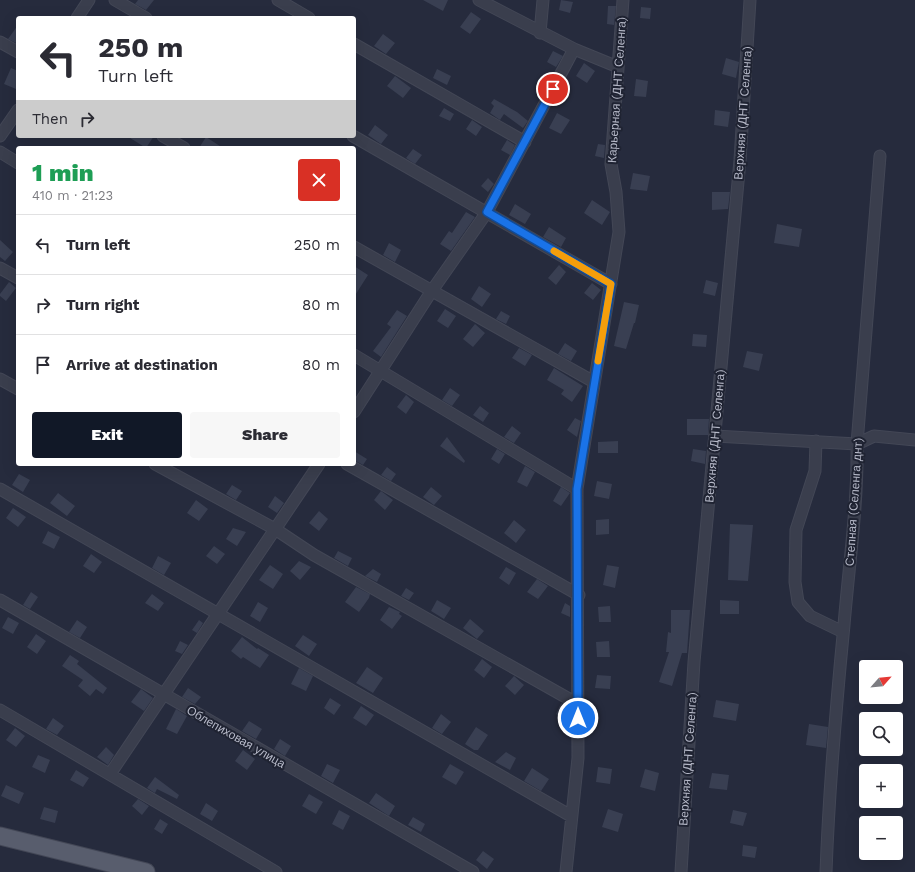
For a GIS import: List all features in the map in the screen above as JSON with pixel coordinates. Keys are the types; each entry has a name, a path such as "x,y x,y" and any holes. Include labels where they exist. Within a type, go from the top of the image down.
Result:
{"main road":[{"path":"0,836 146,872"}],"street":[{"path":"78,16 89,0"},
{"path":"115,0 143,16"},
{"path":"278,0 306,16"},
{"path":"479,0 540,33 574,49 618,66"},
{"path":"540,33 543,0"},
{"name":"Карьерная (ДНТ Селенга)","path":"566,872 578,758 579,595 577,489 611,284 618,232 616,192 611,164 623,0"},
{"name":"Верхняя (ДНТ Селенга)","path":"681,872 694,662 740,160 750,0"},
{"path":"0,42 16,51"},
{"path":"356,45 525,142"},
{"path":"356,409 431,292 487,212 574,49"},
{"path":"0,136 16,113"},
{"path":"166,138 180,146"},
{"path":"356,138 611,284"},
{"path":"0,152 16,161"},
{"name":"Степная (Селенга днт)","path":"826,872 828,814 843,632 858,479 858,444 880,156"},
{"path":"356,248 431,292 594,382"},
{"path":"0,268 16,277"},
{"path":"356,356 382,370 577,489"},
{"path":"0,379 16,388"},
{"path":"715,436 858,444 874,436 915,440"},
{"path":"816,441 815,471 796,530 795,582 798,602 810,616 843,632"},
{"path":"159,466 275,529 314,555 578,704"},
{"path":"110,774 318,466"},
{"path":"351,466 579,595"},
{"path":"0,489 571,816"},
{"name":"Облепиховая улица","path":"0,600 164,696 473,872"},
{"path":"0,710 276,872"}],"building":[{"path":"138,0 154,0 146,10 135,4"},
{"path":"423,0 448,0 443,11"},
{"path":"561,0 573,2 570,13 559,10"},
{"path":"608,6 616,6 614,25 607,24"},
{"path":"641,7 651,8 650,19 640,18"},
{"path":"471,12 481,19 470,34 460,27"},
{"path":"16,28 16,43 8,39"},
{"path":"383,34 395,43 386,54 374,46"},
{"path":"553,51 563,56 556,67 547,62"},
{"path":"726,58 739,62 736,78 722,74"},
{"path":"584,63 595,71 587,83 576,76"},
{"path":"11,68 16,70 16,89 4,84"},
{"path":"437,69 451,76 447,85 433,78"},
{"path":"395,76 411,88 403,98 387,86"},
{"path":"636,79 648,81 646,97 634,96"},
{"path":"494,99 517,112 528,121 523,128 504,114 500,120 490,113 494,106 491,103"},
{"path":"444,108 454,114 450,121 439,116"},
{"path":"715,110 730,112 728,127 714,125"},
{"path":"557,113 570,120 561,134 549,128"},
{"path":"472,120 482,127 476,136 466,129"},
{"path":"375,125 388,135 381,144 368,135"},
{"path":"130,138 153,138 147,146 143,146"},
{"path":"205,138 208,138 220,146 200,146"},
{"path":"507,140 515,145 510,155 501,150"},
{"path":"598,144 605,145 604,158 595,156"},
{"path":"413,149 422,155 415,164 406,158"},
{"path":"633,173 650,176 647,191 630,189"},
{"path":"488,178 494,184 488,192 481,186"},
{"path":"712,192 730,192 728,209 712,210"},
{"path":"592,200 610,212 602,225 584,213"},
{"path":"515,204 531,214 525,224 509,215"},
{"path":"466,212 475,217 451,251 440,244 449,231 452,233"},
{"path":"777,224 802,229 799,247 774,243"},
{"path":"549,227 566,238 561,247 543,237"},
{"path":"0,240 13,252 5,261 0,257"},
{"path":"389,243 401,250 395,262 383,255"},
{"path":"559,265 566,272 556,285 548,278"},
{"path":"356,267 368,275 356,294"},
{"path":"706,280 718,283 715,296 703,293"},
{"path":"9,282 16,288 6,301 0,296 0,294"},
{"path":"592,283 601,290 593,300 584,293"},
{"path":"479,286 491,294 482,307 471,299"},
{"path":"624,302 639,305 635,323 626,349 614,346"},
{"path":"445,309 456,316 448,328 437,321"},
{"path":"397,310 407,316 381,357 373,351 391,327 387,324"},
{"path":"501,311 510,316 506,324 496,319"},
{"path":"475,324 485,333 473,347 463,339"},
{"path":"693,334 707,335 706,347 692,346"},
{"path":"565,343 577,351 571,361 558,354"},
{"path":"519,348 532,355 525,366 512,358"},
{"path":"747,351 763,354 759,371 743,367"},
{"path":"554,368 583,386 572,402 561,394 564,390 547,380"},
{"path":"450,388 460,395 452,406 442,400"},
{"path":"406,395 414,402 406,414 397,407"},
{"path":"480,406 489,413 483,422 473,415"},
{"path":"575,418 581,421 577,437 567,430"},
{"path":"687,419 709,419 708,435 687,435"},
{"path":"512,426 521,433 514,443 504,437"},
{"path":"447,437 465,461 464,463 440,446"},
{"path":"618,441 618,453 598,453 598,442"},
{"path":"497,449 505,454 499,464 491,459"},
{"path":"693,449 706,451 705,464 691,461"},
{"path":"356,452 367,459 363,465 356,461"},
{"path":"525,466 535,472 527,487 517,482"},
{"path":"387,467 396,474 391,481 381,475"},
{"path":"19,474 30,480 23,492 12,485"},
{"path":"597,481 612,484 609,499 594,496"},
{"path":"232,485 242,491 236,500 226,494"},
{"path":"431,487 442,496 434,505 423,497"},
{"path":"561,487 570,493 561,506 553,501"},
{"path":"381,491 393,500 385,510 374,500"},
{"path":"58,493 75,506 67,516 50,503"},
{"path":"275,496 284,503 277,513 268,507"},
{"path":"196,500 208,509 199,521 187,513"},
{"path":"13,508 26,517 18,527 6,518"},
{"path":"319,511 328,519 319,531 309,523"},
{"path":"609,519 609,534 596,535 596,520"},
{"path":"514,520 526,530 516,543 504,533"},
{"path":"730,524 753,525 748,581 728,580"},
{"path":"233,528 246,532 237,546 226,539"},
{"path":"48,531 60,537 54,549 42,543"},
{"path":"214,546 225,554 217,564 206,556"},
{"path":"338,551 352,558 348,566 334,558"},
{"path":"91,554 102,562 94,573 83,566"},
{"path":"158,556 171,563 164,575 152,568"},
{"path":"299,561 311,567 300,580 290,571"},
{"path":"270,565 283,574 273,589 259,580"},
{"path":"607,565 619,567 615,588 603,585"},
{"path":"506,567 516,573 509,585 499,578"},
{"path":"373,569 381,574 377,582 365,576"},
{"path":"537,579 548,586 538,599 527,592"},
{"path":"356,587 370,594 369,598 359,612 345,602"},
{"path":"406,588 414,593 409,600 401,596"},
{"path":"31,592 38,597 30,609 23,605"},
{"path":"152,594 164,603 158,611 145,603"},
{"path":"437,600 451,608 444,619 431,611"},
{"path":"720,600 739,601 739,614 720,614"},
{"path":"258,602 268,608 260,622 250,616"},
{"path":"565,603 570,606 570,617 561,613"},
{"path":"610,606 611,622 599,622 598,607"},
{"path":"389,607 400,612 399,614 402,616 392,629 380,620"},
{"path":"671,610 690,610 687,653 682,653 672,686 659,682 669,652 666,652 668,632 671,633"},
{"path":"8,617 19,623 13,634 2,628"},
{"path":"470,619 484,631 477,639 463,628"},
{"path":"77,620 87,627 80,638 69,632"},
{"path":"199,620 203,623 197,633 192,630"},
{"path":"36,634 46,641 37,654 27,647"},
{"path":"303,635 317,644 309,656 295,646"},
{"path":"242,637 257,649 258,648 269,655 260,668 243,657 241,659 231,651"},
{"path":"180,641 188,645 182,654 175,651"},
{"path":"609,641 610,657 597,657 596,642"},
{"path":"70,655 79,661 77,664 107,688 103,694 96,689 90,696 78,686 83,680 62,666"},
{"path":"482,659 492,667 484,678 474,670"},
{"path":"367,667 383,678 373,693 356,683"},
{"path":"299,668 313,676 306,691 291,684"},
{"path":"597,675 611,676 610,689 595,688"},
{"path":"514,676 524,685 515,695 505,686"},
{"path":"188,688 201,697 195,704 182,697"},
{"path":"141,689 153,698 144,711 131,702"},
{"path":"330,698 341,705 334,715 324,708"},
{"path":"716,700 739,704 736,721 713,717"},
{"path":"561,703 571,708 569,721 556,714"},
{"path":"361,706 374,715 366,726 353,718"},
{"path":"176,709 187,716 177,734 166,729"},
{"path":"441,714 451,722 442,734 432,728"},
{"path":"53,718 64,726 57,735 46,729"},
{"path":"249,721 262,729 256,739 242,731"},
{"path":"809,724 828,727 826,748 806,745"},
{"path":"476,727 488,735 478,750 474,750 465,744"},
{"path":"15,728 25,736 16,747 6,740"},
{"path":"280,739 291,746 285,756 274,749"},
{"path":"106,747 114,755 108,765 97,757"},
{"path":"243,750 255,759 247,770 235,761"},
{"path":"506,752 516,758 510,770 495,762"},
{"path":"38,755 50,760 45,773 32,767"},
{"path":"327,764 340,770 333,783 321,776"},
{"path":"450,764 464,772 456,785 442,777"},
{"path":"598,767 612,769 610,784 596,782"},
{"path":"532,768 549,779 541,791 524,781"},
{"path":"645,769 659,773 655,791 640,787"},
{"path":"76,770 89,778 83,787 70,780"},
{"path":"712,773 729,775 727,790 709,788"},
{"path":"155,777 179,795 177,799 157,789 155,793 147,788"},
{"path":"6,785 24,793 19,804 1,796"},
{"path":"376,793 395,806 389,816 369,803"},
{"path":"309,794 323,802 316,814 302,806"},
{"path":"138,799 149,806 142,815 132,806"},
{"path":"206,803 218,811 212,821 200,814"},
{"path":"44,807 58,811 55,823 40,819"},
{"path":"608,809 623,814 618,832 602,827"},
{"path":"339,810 350,816 343,830 332,824"},
{"path":"733,810 747,813 743,826 730,823"},
{"path":"413,817 425,824 421,832 408,825"},
{"path":"160,819 168,824 162,834 154,829"},
{"path":"743,845 757,847 755,858 742,856"},
{"path":"483,851 494,859 487,869 476,860"}],"slow traffic":[{"path":"554,251 611,284 598,361"}],"route":[{"path":"553,89 487,212 611,284 577,489 579,595 578,718"}]}
